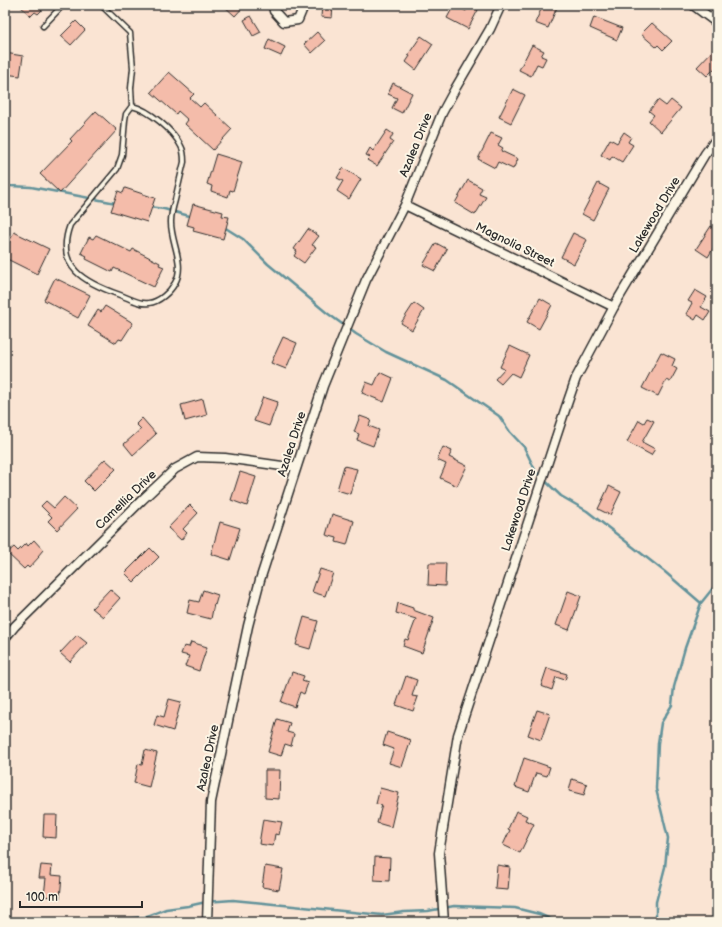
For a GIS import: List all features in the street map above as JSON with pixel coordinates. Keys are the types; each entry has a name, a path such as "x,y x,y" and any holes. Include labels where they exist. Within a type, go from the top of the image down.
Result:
{"street":[{"path":"273,5 274,11 284,22 298,20 303,5"},
{"name":"Azalea Drive","path":"207,922 211,802 248,626 260,580 323,386 366,280 405,205 442,113 490,29 501,5"},
{"path":"693,5 717,23"},
{"name":"Lakewood Drive","path":"444,922 439,853 458,735 546,464 576,378 614,307 705,154 717,138"},
{"name":"Magnolia Street","path":"405,205 614,307"},
{"name":"Camellia Drive","path":"5,638 15,626 81,560 175,469 196,457 225,458 282,466 297,466"}],"lane":[{"path":"43,26 63,5"},
{"path":"101,5 130,33 133,68 131,88 132,106 126,114 120,163 114,173 70,225 67,232 66,250 68,258 74,269 87,281 103,289 139,302 150,303 158,300 168,292 176,282 178,276 178,261 170,220 184,162 184,154 181,146 168,130 152,116 139,108 132,106"}],"building":[{"path":"19,5 47,5 38,14 35,12 31,16"},
{"path":"223,5 245,5 235,16"},
{"path":"322,5 333,5 332,18 321,17"},
{"path":"454,5 466,11 469,5 478,10 468,29 447,18"},
{"path":"543,5 558,5 548,28 535,23"},
{"path":"251,16 261,32 253,36 244,20"},
{"path":"594,17 622,28 617,40 590,28"},
{"path":"76,21 85,30 71,45 61,36"},
{"path":"652,23 672,41 663,50 658,45 656,47 641,34"},
{"path":"317,32 325,41 312,53 304,44"},
{"path":"421,36 433,44 416,70 406,62 410,56 408,55"},
{"path":"269,39 285,47 281,56 265,49"},
{"path":"532,45 544,51 541,56 546,58 542,66 537,64 531,76 519,70"},
{"path":"714,49 717,52 717,66 707,76 697,67"},
{"path":"5,53 23,56 20,76 5,74"},
{"path":"169,72 194,94 190,98 200,107 204,103 232,129 213,150 185,124 188,120 178,111 176,114 151,92"},
{"path":"393,83 412,93 402,113 392,108 397,98 388,94"},
{"path":"513,89 525,95 511,123 499,117"},
{"path":"658,100 666,106 671,100 681,108 661,132 649,121 654,115 649,111"},
{"path":"96,111 117,130 60,193 40,174 72,141 70,139"},
{"path":"387,130 393,134 390,140 393,142 377,166 367,160 370,157 366,155 370,148 373,151"},
{"path":"624,132 631,137 628,142 633,145 622,162 612,156 610,160 601,155 610,139 617,143"},
{"path":"491,133 502,138 498,145 503,148 501,151 518,159 513,169 498,162 495,168 478,159"},
{"path":"216,154 242,162 233,191 230,190 228,197 211,191 212,186 207,184"},
{"path":"343,168 361,179 349,199 337,191 343,181 337,178"},
{"path":"468,180 482,188 479,194 486,197 475,215 455,203"},
{"path":"598,183 609,189 593,220 582,214"},
{"path":"125,188 155,198 147,222 111,211 118,191 123,193"},
{"path":"193,204 223,212 222,216 229,217 223,239 193,231 194,227 187,225"},
{"path":"711,226 717,230 717,242 708,257 696,249"},
{"path":"308,229 319,236 312,245 316,247 304,263 294,256 297,251 294,249"},
{"path":"14,232 49,249 37,274 5,258 5,251"},
{"path":"573,233 587,240 574,264 561,257"},
{"path":"96,235 131,252 133,249 160,263 159,265 164,267 154,287 114,268 112,272 86,259 87,256 81,253 89,237 93,239"},
{"path":"436,243 447,249 435,271 423,265"},
{"path":"55,278 90,295 78,318 44,300"},
{"path":"695,290 707,297 701,307 710,312 705,320 698,315 695,320 686,314 692,303 688,301"},
{"path":"540,298 552,305 539,329 527,322"},
{"path":"414,303 424,310 412,330 401,323"},
{"path":"105,306 133,323 122,340 119,339 116,343 88,326 98,310 101,312"},
{"path":"283,337 297,343 286,369 271,363"},
{"path":"510,346 529,355 519,377 511,373 501,384 495,379 504,369 500,367"},
{"path":"661,352 675,359 672,366 677,369 670,382 666,380 658,396 642,388"},
{"path":"380,372 393,378 384,402 362,393 366,382 374,385"},
{"path":"263,397 278,402 269,426 254,421"},
{"path":"203,399 207,415 185,421 181,405"},
{"path":"360,416 371,420 369,426 379,430 373,446 357,440 359,434 354,432"},
{"path":"142,418 156,434 133,455 124,444 141,429 136,424"},
{"path":"647,418 654,421 642,442 655,449 651,455 627,442 639,420 644,423"},
{"path":"443,447 452,451 449,457 467,466 457,486 440,478 446,464 437,460"},
{"path":"105,459 116,469 94,491 84,481"},
{"path":"344,466 357,469 350,494 337,490"},
{"path":"240,472 256,477 247,506 231,500"},
{"path":"609,486 621,492 610,515 598,509"},
{"path":"64,497 77,509 57,530 48,521 52,517 41,506 46,501 54,508"},
{"path":"190,505 198,513 183,529 187,533 181,540 168,528"},
{"path":"332,514 354,521 347,545 336,542 337,538 326,535"},
{"path":"220,522 240,528 230,560 211,554"},
{"path":"34,540 43,550 29,568 27,566 24,569 7,553 14,547 18,551 26,543 28,546"},
{"path":"150,548 159,557 134,582 125,573"},
{"path":"429,563 446,563 445,586 428,585"},
{"path":"320,569 333,573 325,596 312,592"},
{"path":"110,589 120,598 103,617 92,608"},
{"path":"203,590 218,595 215,605 214,604 211,619 187,613 190,600 199,602"},
{"path":"568,591 581,596 569,630 556,625"},
{"path":"398,603 434,618 422,653 403,646 405,639 408,640 416,619 396,613"},
{"path":"304,617 318,621 310,649 296,645"},
{"path":"77,635 87,643 70,662 60,653"},
{"path":"191,642 207,647 199,671 185,666 189,656 181,654 184,646 189,647"},
{"path":"547,668 567,674 565,680 556,677 552,690 541,686"},
{"path":"292,672 304,676 302,681 308,683 304,694 300,692 295,707 281,702"},
{"path":"406,676 417,680 412,696 418,697 413,711 396,705"},
{"path":"169,699 181,702 173,731 154,725 157,715 164,717"},
{"path":"537,710 550,714 541,740 528,735"},
{"path":"277,719 290,723 287,732 294,734 291,746 285,744 281,756 268,752"},
{"path":"387,732 411,740 402,767 389,763 394,749 383,745"},
{"path":"145,750 157,753 149,787 134,783 138,764 142,765"},
{"path":"524,758 550,767 547,776 536,773 529,792 515,787"},
{"path":"265,770 280,770 279,799 265,798"},
{"path":"572,779 587,784 584,795 569,791"},
{"path":"380,788 399,793 391,827 377,823 382,805 376,804"},
{"path":"516,811 527,816 525,820 534,824 520,853 503,845"},
{"path":"44,815 57,815 56,838 43,837"},
{"path":"263,819 282,822 279,835 275,834 273,846 259,844"},
{"path":"375,857 390,858 389,881 374,880"},
{"path":"41,865 52,866 51,875 62,876 60,898 44,896 46,878 39,878"},
{"path":"497,865 510,867 508,890 495,889"},
{"path":"265,866 283,869 279,890 262,887"}],"waterway":[{"path":"5,183 10,186 31,187 116,203"},
{"path":"149,207 164,209 193,217"},
{"path":"224,227 243,239 268,264 327,313 356,334 386,352 447,380 499,416 510,432 524,447 536,472 561,496 587,511 665,572 701,603"},
{"path":"656,922 656,902 665,867 668,838 656,789 658,743 661,723 672,705 674,687 685,648 701,603 717,583"},
{"path":"95,922 145,917 166,909 206,902 233,900 382,915 428,911 454,906 515,908 539,914 557,922"}]}
